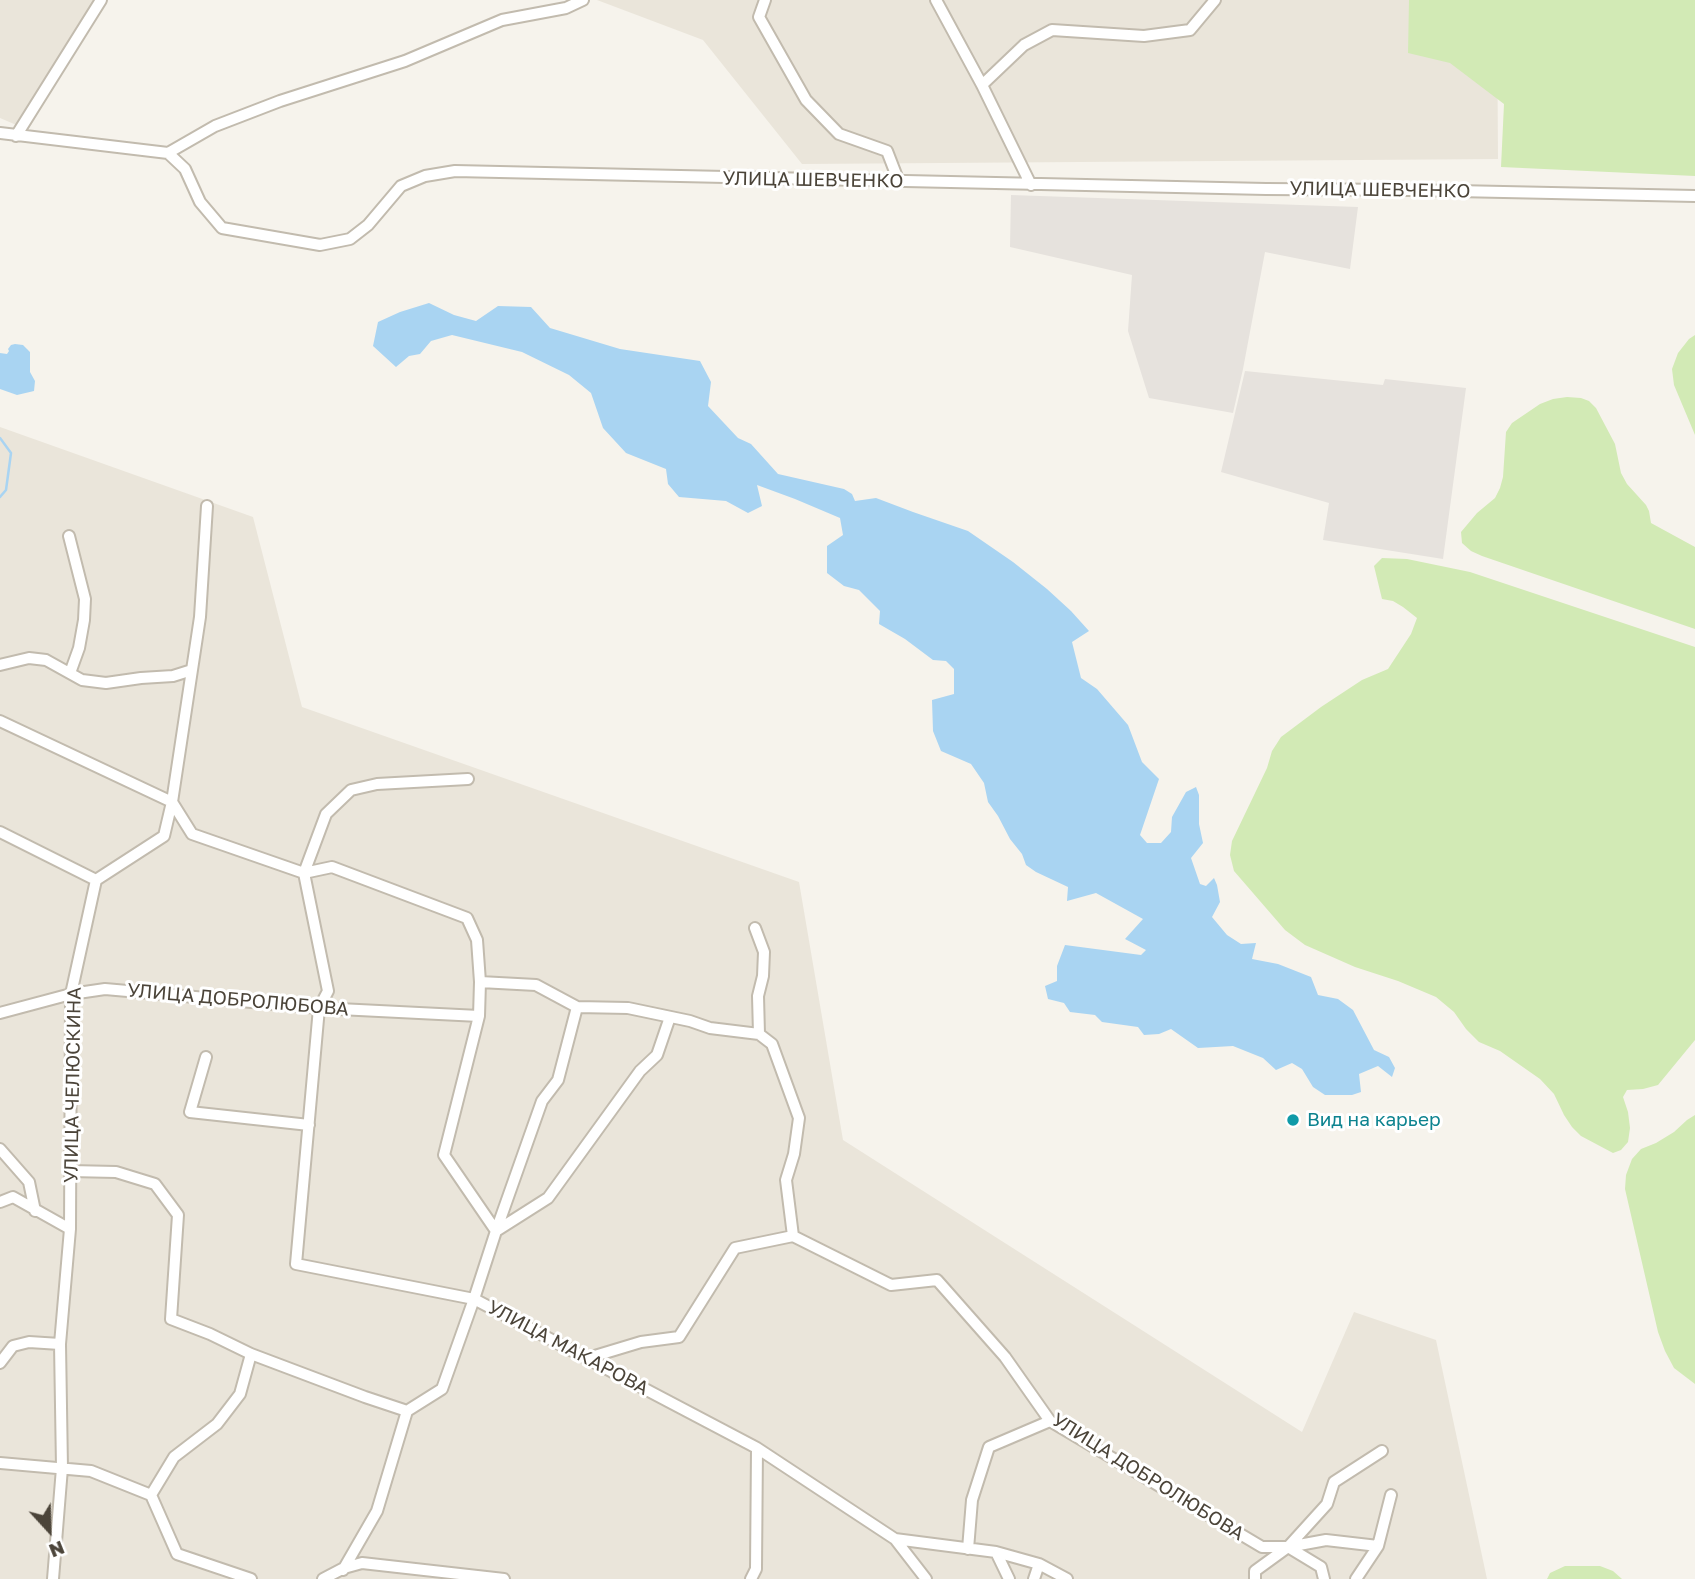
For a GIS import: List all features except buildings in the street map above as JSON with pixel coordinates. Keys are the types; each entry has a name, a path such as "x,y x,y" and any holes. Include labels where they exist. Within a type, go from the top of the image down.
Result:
{"street":[{"path":"16,136 101,0"},
{"path":"0,133 169,153 215,126 405,61 502,20 566,8 583,0"},
{"path":"765,0 759,17 806,100 839,134 887,151 899,182"},
{"path":"936,0 1031,185"},
{"path":"982,85 1024,45 1052,30 1144,36 1190,30 1215,0"},
{"name":"УЛИЦА ШЕВЧЕНКО","path":"169,153 185,169 200,202 222,228 320,245 350,239 368,225 401,186 425,176 455,171 1031,185 1695,196"},
{"path":"0,832 96,880 164,836 172,802 200,617 207,506"},
{"path":"69,536 85,599 79,648 70,673"},
{"path":"0,665 29,658 46,660 82,680 106,682 173,676 192,670"},
{"path":"0,722 172,802 192,834 304,873 332,867 467,918 477,940 479,1016 444,1156 496,1231"},
{"path":"468,779 377,784 351,790 326,814 304,873 328,991 319,1008 296,1264 474,1299 542,1101 558,1080 578,1007"},
{"name":"УЛИЦА ЧЕЛЮСКИНА","path":"53,1579 62,1468 60,1344 70,1229 71,994 96,880"},
{"path":"755,928 764,952 763,976 758,996 759,1034"},
{"path":"480,982 536,985 578,1007 628,1008 710,1028 759,1034 772,1044 799,1118 794,1154 786,1180 793,1236 735,1248 679,1336 641,1342 588,1358"},
{"name":"УЛИЦА ДОБРОЛЮБОВА","path":"0,1013 71,994 105,989 319,1008 479,1016"},
{"path":"496,1231 548,1198 639,1072 657,1055 670,1017"},
{"path":"206,1057 190,1111 309,1125"},
{"path":"0,1149 30,1182 35,1211"},
{"path":"70,1171 116,1172 155,1184 178,1215 171,1319 251,1354 407,1411 377,1511 342,1574"},
{"path":"0,1202 13,1197 70,1229"},
{"name":"УЛИЦА ДОБРОЛЮБОВА","path":"793,1236 891,1284 937,1280 1005,1357 1050,1421 1262,1546 1287,1547"},
{"name":"УЛИЦА МАКАРОВА","path":"407,1411 442,1389 474,1299 757,1448 895,1539 996,1552 1040,1564 1067,1579"},
{"path":"0,1363 13,1346 29,1342 60,1344"},
{"path":"151,1495 174,1457 217,1424 240,1394 251,1354"},
{"path":"968,1549 972,1500 989,1447 1050,1421"},
{"path":"751,1579 756,1569 757,1448"},
{"path":"1255,1579 1255,1571 1287,1547 1327,1504 1334,1482 1382,1451"},
{"path":"0,1463 91,1471 151,1495 177,1554 251,1579"},
{"path":"1356,1579 1378,1546 1391,1495"},
{"path":"895,1539 926,1579"},
{"path":"1287,1547 1326,1540 1378,1546"},
{"path":"1287,1547 1321,1567 1324,1579"},
{"path":"996,1552 1009,1579"},
{"path":"323,1579 342,1574 362,1563 504,1579"},
{"path":"1034,1579 1040,1564"}],"shaded area":[{"path":"0,0 106,0 28,130 0,118"},
{"path":"597,0 1497,0 1498,159 802,164 703,40"},
{"path":"1011,195 1358,207 1350,269 1265,252 1233,413 1149,398 1128,331 1132,275 1010,247"},
{"path":"1245,371 1383,385 1385,379 1466,388 1443,559 1323,540 1329,503 1221,472"},
{"path":"0,427 253,517 302,707 799,882 843,1140 1302,1432 1354,1312 1436,1340 1487,1579 0,1579"}],"green space":[{"path":"1409,0 1695,0 1695,176 1501,167 1504,104 1450,63 1408,53"},
{"path":"1695,335 1695,435 1674,385 1672,369 1678,353"},
{"path":"1567,397 1589,401 1596,408 1615,444 1621,473 1646,505 1651,523 1695,547 1695,629 1482,556 1462,543 1461,532 1477,513 1495,498 1500,488 1506,432 1512,423 1540,404"},
{"path":"1382,558 1407,559 1470,572 1695,647 1695,1040 1658,1085 1627,1090 1623,1097 1630,1128 1628,1142 1621,1150 1613,1153 1581,1136 1564,1115 1554,1094 1540,1079 1500,1051 1479,1042 1454,1012 1436,997 1305,945 1285,930 1234,871 1230,855 1232,841 1267,768 1272,751 1281,737 1362,680 1388,669 1411,634 1417,618 1393,601 1382,599 1374,566"},
{"path":"1695,1115 1695,1384 1674,1368 1658,1332 1625,1189 1626,1175 1632,1159 1641,1149 1674,1132"},
{"path":"1565,1566 1600,1566 1613,1571 1622,1579 1547,1579 1550,1573"}],"water":[{"path":"429,303 454,315 476,321 498,306 531,307 550,328 620,349 700,361 711,382 708,406 738,438 751,444 778,474 844,489 852,494 855,501 876,498 968,531 1047,589 1089,631 1072,642 1081,678 1097,689 1128,725 1142,762 1159,779 1140,835 1147,843 1161,843 1171,832 1172,817 1186,792 1196,787 1203,843 1191,858 1200,884 1206,886 1214,878 1217,885 1220,902 1212,917 1227,935 1241,944 1256,943 1252,959 1278,964 1311,977 1318,995 1338,999 1353,1010 1374,1050 1389,1057 1395,1068 1392,1077 1378,1066 1359,1074 1361,1092 1352,1095 1325,1095 1313,1087 1302,1069 1292,1063 1276,1070 1263,1058 1233,1046 1198,1048 1171,1029 1159,1034 1144,1035 1138,1027 1102,1022 1095,1015 1070,1012 1064,1003 1048,999 1045,986 1057,981 1057,966 1065,945 1141,955 1146,950 1125,939 1143,919 1096,893 1067,901 1068,887 1026,865 1022,854 988,802 984,783 971,764 941,751 933,731 932,700 954,694 954,669 946,661 933,660 879,624 880,611 859,590 844,586 827,573 827,546 843,535 840,518 757,485 762,506 748,513 726,501 679,497 668,484 666,469 626,453 603,428 591,393 569,375 522,352 452,335 431,341 420,354 409,356 396,367 373,346 378,322"},
{"path":"11,345 23,345 30,352 30,372 35,381 34,391 17,395 0,389 0,353 7,354"}],"waterway":[{"path":"0,438 11,453 6,490 0,497"}],"place":[{"name":"Вид на карьер","path":"1293,1120"}]}
